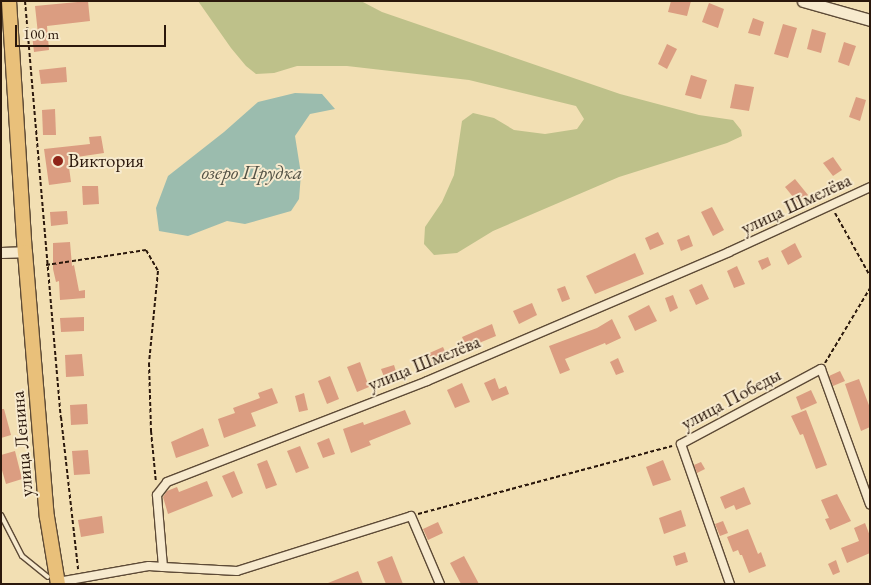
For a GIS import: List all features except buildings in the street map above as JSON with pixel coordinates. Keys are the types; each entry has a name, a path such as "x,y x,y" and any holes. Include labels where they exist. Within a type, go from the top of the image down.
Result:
{"highway":[{"name":"улица Ленина","path":"9,1 25,252 47,517 55,581"}],"main road":[{"path":"803,1 870,20"}],"street":[{"name":"улица Шмелёва","path":"157,495 166,482 427,381 831,206 870,187"},
{"path":"1,254 25,252"},
{"path":"821,369 870,504"},
{"name":"улица Победы","path":"730,584 681,444 821,369"},
{"path":"157,495 163,567"},
{"path":"55,581 79,579 149,566 237,571 411,516 440,584"}],"lane":[{"path":"1,515 22,556 55,581"}],"path":[{"path":"25,1 46,265 79,579"},
{"path":"831,206 870,276"},
{"path":"46,265 146,250 158,271 149,363 151,431 157,495"},
{"path":"821,369 870,288"},
{"path":"411,516 681,444"}],"green space":[{"path":"198,1 361,1 382,12 620,94 699,115 733,120 741,130 742,136 727,143 619,177 493,231 457,253 434,255 424,244 425,227 442,202 454,175 462,121 473,113 494,118 514,130 545,134 577,129 584,119 576,106 469,80 347,66 297,66 274,73 256,74 246,66 231,48"}],"water":[{"name":"озеро Прудка","path":"295,93 322,94 335,109 310,114 295,136 301,174 299,199 291,211 245,224 227,221 188,236 159,231 156,208 168,176 224,132 258,102"}],"place":[{"name":"Виктория","path":"58,161"}]}
